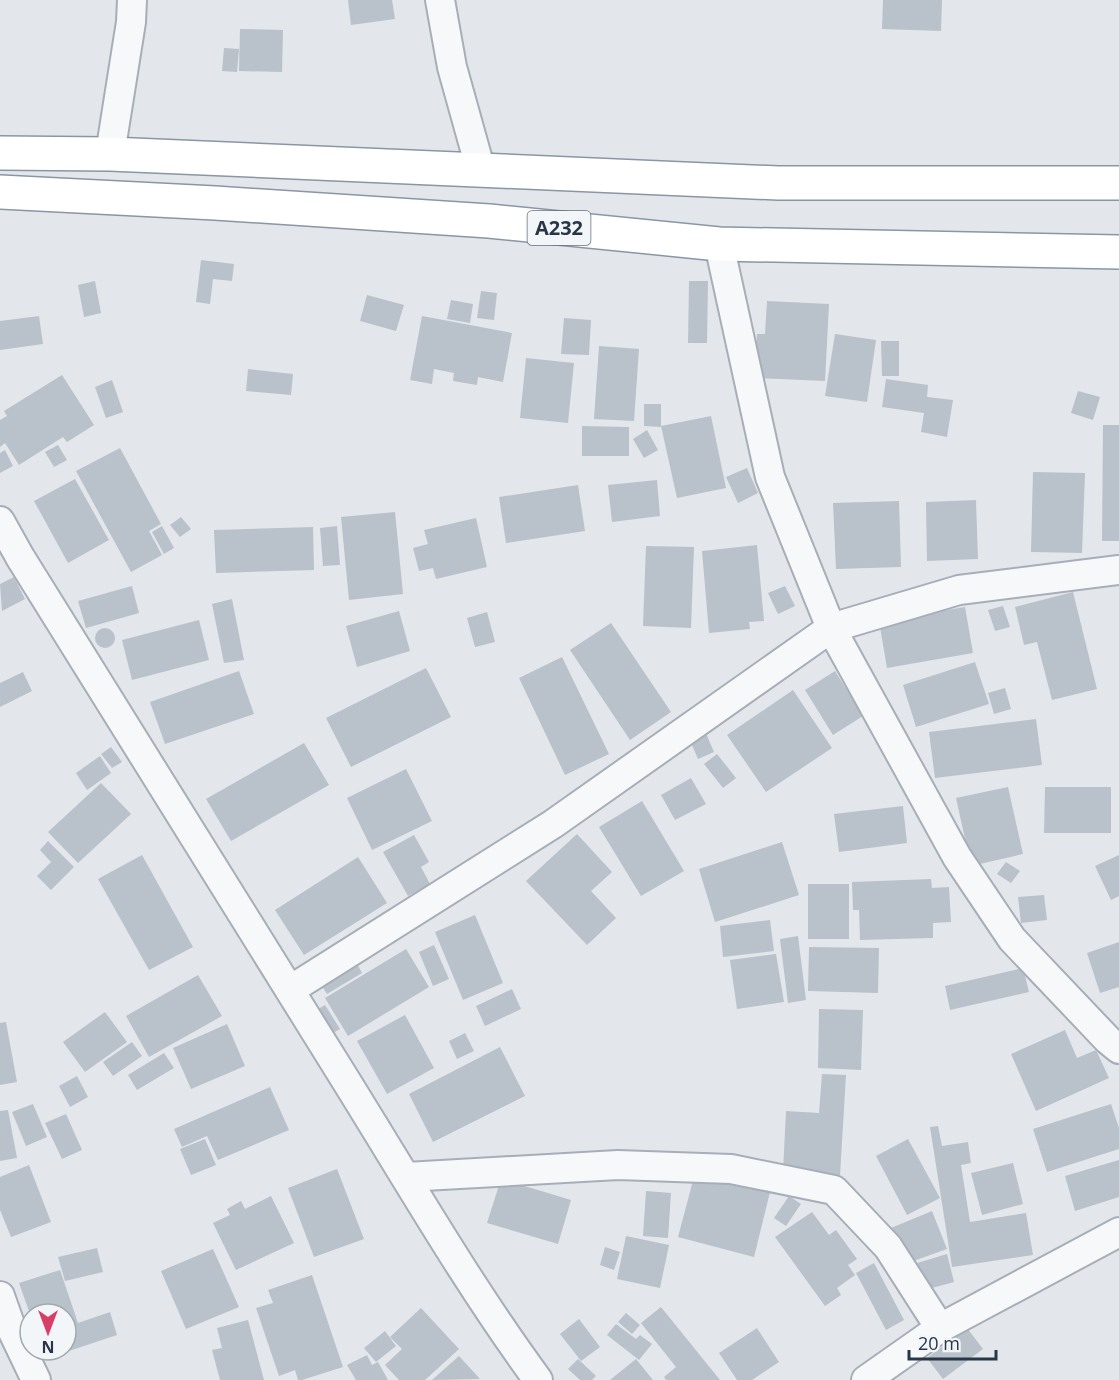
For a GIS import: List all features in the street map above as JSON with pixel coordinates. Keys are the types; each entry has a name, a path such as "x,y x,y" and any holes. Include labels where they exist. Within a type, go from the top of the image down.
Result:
{"highway":[{"path":"0,153 110,154 778,183 1119,183"},
{"name":"A232","path":"0,192 489,221 719,244 1119,252"}],"street":[{"path":"110,154 132,0"},
{"path":"440,0 452,67 481,171"},
{"path":"719,244 770,477 831,628 957,857 1012,939 1107,1040 1119,1048"},
{"path":"0,521 10,553 200,842 406,1177 510,1342 538,1380"},
{"path":"290,990 553,824 831,628 959,590 1119,570"},
{"path":"406,1177 618,1165 730,1169 834,1190 888,1247 940,1328"},
{"path":"866,1380 940,1328 1119,1232"},
{"path":"0,1296 12,1330 36,1380"}],"building":[{"path":"348,0 392,0 395,19 351,25"},
{"path":"883,0 942,0 941,31 882,29"},
{"path":"240,29 283,30 282,72 239,71"},
{"path":"224,48 239,49 237,72 222,71"},
{"path":"201,260 234,264 232,281 213,279 210,304 196,302"},
{"path":"95,281 101,313 84,317 78,285"},
{"path":"689,281 708,281 707,343 688,343"},
{"path":"481,291 497,293 494,320 477,318"},
{"path":"367,295 404,305 396,331 360,321"},
{"path":"451,300 473,304 470,323 447,319"},
{"path":"767,301 829,304 825,381 754,378 757,334 765,334"},
{"path":"39,316 43,344 0,350 0,321"},
{"path":"422,316 512,333 503,382 478,377 477,385 453,381 454,373 434,369 432,384 410,380"},
{"path":"564,318 591,320 589,355 561,354"},
{"path":"835,334 876,340 867,402 825,396"},
{"path":"881,341 899,341 899,376 882,376"},
{"path":"599,346 639,349 634,421 594,419"},
{"path":"526,358 574,363 568,423 520,418"},
{"path":"248,369 293,374 291,395 246,391"},
{"path":"62,375 94,425 67,442 63,437 19,465 5,443 0,447 0,420 7,416 4,411"},
{"path":"886,379 928,385 927,397 953,400 947,437 921,432 924,413 882,407"},
{"path":"112,380 123,412 106,418 95,387"},
{"path":"1078,391 1100,397 1093,420 1071,413"},
{"path":"644,404 661,404 661,427 644,426"},
{"path":"711,416 726,488 677,498 661,426"},
{"path":"1103,425 1119,425 1119,541 1102,541"},
{"path":"582,426 629,427 629,456 582,456"},
{"path":"647,430 658,450 644,458 633,439"},
{"path":"58,445 67,460 54,467 45,452"},
{"path":"120,448 161,524 149,531 162,555 131,572 76,471"},
{"path":"5,450 13,466 0,473 0,453"},
{"path":"747,468 758,493 738,503 726,477"},
{"path":"1033,472 1085,473 1082,553 1031,552"},
{"path":"75,479 109,540 68,563 34,501"},
{"path":"657,480 660,516 612,522 608,485"},
{"path":"578,485 585,531 506,543 499,497"},
{"path":"976,500 978,559 927,561 926,502"},
{"path":"899,501 901,567 836,569 833,503"},
{"path":"395,512 403,594 349,600 341,517"},
{"path":"181,517 191,529 180,537 170,525"},
{"path":"476,518 487,567 436,579 433,568 419,571 413,548 428,544 424,530"},
{"path":"162,526 174,548 164,554 152,532"},
{"path":"337,526 340,565 323,566 320,528"},
{"path":"313,527 314,570 216,573 214,530"},
{"path":"757,545 764,621 749,622 750,629 709,633 702,551"},
{"path":"646,546 694,547 691,628 643,626"},
{"path":"14,577 25,599 2,611 0,584"},
{"path":"132,586 139,613 86,628 78,601"},
{"path":"785,586 795,606 778,614 768,593"},
{"path":"1073,592 1097,689 1052,700 1037,642 1024,645 1015,607"},
{"path":"232,599 244,660 224,663 212,604"},
{"path":"1003,606 1010,627 995,631 988,610"},
{"path":"965,607 973,653 887,668 879,621"},
{"path":"399,611 410,651 357,667 346,626"},
{"path":"487,612 495,642 475,647 467,618"},
{"path":"199,620 209,660 132,680 122,640"},
{"path":"611,623 671,712 630,740 570,650"},
{"path":"101,628 109,628 115,634 115,642 109,648 101,648 95,642 95,634"},
{"path":"562,657 609,754 565,775 519,678"},
{"path":"975,662 989,704 916,727 903,685"},
{"path":"426,668 451,717 351,767 326,718"},
{"path":"239,671 254,714 165,744 150,702"},
{"path":"835,671 863,716 833,735 805,690"},
{"path":"23,672 32,691 0,707 0,683"},
{"path":"1005,688 1011,709 994,714 988,693"},
{"path":"793,690 832,748 766,792 727,735"},
{"path":"1036,719 1042,765 935,778 929,732"},
{"path":"705,731 714,752 698,759 689,738"},
{"path":"304,743 329,785 231,841 206,799"},
{"path":"111,747 122,762 112,768 101,754"},
{"path":"717,754 736,778 723,788 704,764"},
{"path":"100,756 111,773 87,790 76,773"},
{"path":"406,769 432,821 372,850 347,798"},
{"path":"691,778 706,804 675,820 661,795"},
{"path":"101,783 131,814 78,863 48,832"},
{"path":"1008,787 1023,854 971,866 956,798"},
{"path":"1045,787 1111,787 1111,833 1044,833"},
{"path":"642,801 684,871 641,896 599,827"},
{"path":"903,806 907,843 839,852 834,814"},
{"path":"577,834 612,872 591,891 616,918 587,945 526,881"},
{"path":"414,835 429,862 421,867 430,884 408,896 383,852"},
{"path":"48,841 74,867 51,890 37,876 51,862 40,850"},
{"path":"782,842 799,895 715,922 699,869"},
{"path":"142,855 193,947 149,970 98,879"},
{"path":"1119,855 1119,896 1111,900 1095,866"},
{"path":"358,857 387,903 304,955 275,910"},
{"path":"1006,862 1020,871 1011,883 997,874"},
{"path":"931,879 932,888 949,887 951,922 933,923 933,938 860,940 859,910 853,910 852,882"},
{"path":"808,884 849,884 849,939 808,939"},
{"path":"1044,895 1047,920 1021,923 1018,897"},
{"path":"475,915 503,983 463,1000 435,932"},
{"path":"770,920 774,951 723,957 720,926"},
{"path":"798,936 806,1000 788,1003 780,939"},
{"path":"1119,942 1119,987 1100,993 1087,953"},
{"path":"434,945 449,979 433,986 419,952"},
{"path":"809,947 879,948 878,993 808,991"},
{"path":"406,949 429,987 348,1036 325,998"},
{"path":"776,954 784,1002 737,1009 730,960"},
{"path":"354,958 362,973 327,994 318,980"},
{"path":"1023,968 1029,992 950,1010 945,986"},
{"path":"198,975 222,1016 149,1057 126,1016"},
{"path":"512,989 521,1009 485,1026 476,1006"},
{"path":"325,1005 340,1029 324,1038 310,1014"},
{"path":"819,1009 863,1010 861,1070 818,1068"},
{"path":"105,1012 127,1042 85,1072 63,1042"},
{"path":"405,1015 434,1068 387,1094 357,1041"},
{"path":"6,1022 17,1082 0,1085 0,1023"},
{"path":"227,1024 245,1066 191,1089 173,1048"},
{"path":"1065,1030 1077,1058 1096,1050 1109,1078 1036,1111 1011,1054"},
{"path":"465,1033 474,1051 457,1059 449,1041"},
{"path":"132,1042 142,1056 113,1076 103,1062"},
{"path":"500,1047 525,1096 433,1142 409,1094"},
{"path":"164,1053 174,1068 137,1090 128,1075"},
{"path":"822,1074 846,1075 840,1176 783,1172 786,1111 819,1113"},
{"path":"77,1076 88,1097 70,1107 59,1086"},
{"path":"270,1087 289,1130 218,1160 207,1136 182,1147 174,1129"},
{"path":"33,1104 47,1137 26,1146 12,1112"},
{"path":"1111,1104 1119,1128 1119,1149 1047,1172 1033,1129"},
{"path":"8,1110 17,1158 0,1161 0,1111"},
{"path":"66,1114 82,1150 62,1159 45,1123"},
{"path":"938,1126 942,1146 968,1142 971,1163 961,1165 970,1222 1026,1213 1033,1255 952,1267 930,1127"},
{"path":"205,1139 216,1165 191,1175 180,1149"},
{"path":"908,1139 940,1198 907,1215 876,1156"},
{"path":"1119,1160 1119,1197 1075,1211 1065,1176"},
{"path":"1013,1163 1023,1204 982,1215 971,1173"},
{"path":"29,1165 51,1222 11,1237 0,1210 0,1177"},
{"path":"337,1169 364,1239 314,1257 288,1188"},
{"path":"695,1173 770,1192 754,1257 678,1237"},
{"path":"501,1179 571,1200 558,1244 487,1223"},
{"path":"646,1191 671,1193 668,1238 643,1236"},
{"path":"271,1196 294,1243 236,1270 213,1223 230,1215 227,1209 241,1201 245,1209"},
{"path":"789,1196 801,1204 786,1226 774,1218"},
{"path":"932,1211 947,1249 905,1264 891,1228"},
{"path":"812,1212 829,1235 836,1230 857,1259 848,1265 855,1275 837,1288 841,1295 825,1306 775,1237"},
{"path":"626,1236 669,1245 660,1288 617,1279"},
{"path":"605,1247 620,1252 614,1270 600,1265"},
{"path":"97,1248 103,1272 65,1281 58,1257"},
{"path":"213,1249 239,1307 186,1329 161,1271"},
{"path":"947,1254 954,1282 921,1291 914,1264"},
{"path":"874,1263 904,1320 886,1330 856,1273"},
{"path":"60,1270 71,1302 26,1302 19,1283"},
{"path":"312,1275 343,1367 302,1380 298,1380 295,1370 279,1376 256,1308 273,1303 268,1290"},
{"path":"661,1307 720,1380 666,1380 664,1377 676,1367 641,1323"},
{"path":"421,1308 459,1349 425,1380 399,1380 385,1365 402,1349 390,1337"},
{"path":"110,1312 117,1335 78,1348 78,1323"},
{"path":"626,1313 640,1325 632,1334 618,1322"},
{"path":"579,1319 600,1347 581,1361 560,1334"},
{"path":"248,1320 264,1380 220,1380 212,1350 222,1348 217,1328"},
{"path":"616,1324 636,1339 640,1335 652,1344 639,1360 607,1335"},
{"path":"757,1328 779,1362 752,1380 737,1380 719,1353"},
{"path":"967,1328 983,1349 943,1379 927,1358"},
{"path":"385,1331 396,1346 376,1362 364,1348"},
{"path":"367,1355 372,1365 378,1362 388,1380 356,1380 347,1365"},
{"path":"459,1356 480,1379 432,1380"},
{"path":"578,1359 596,1376 592,1380 580,1380 568,1369"},
{"path":"636,1359 653,1380 610,1380"}]}
